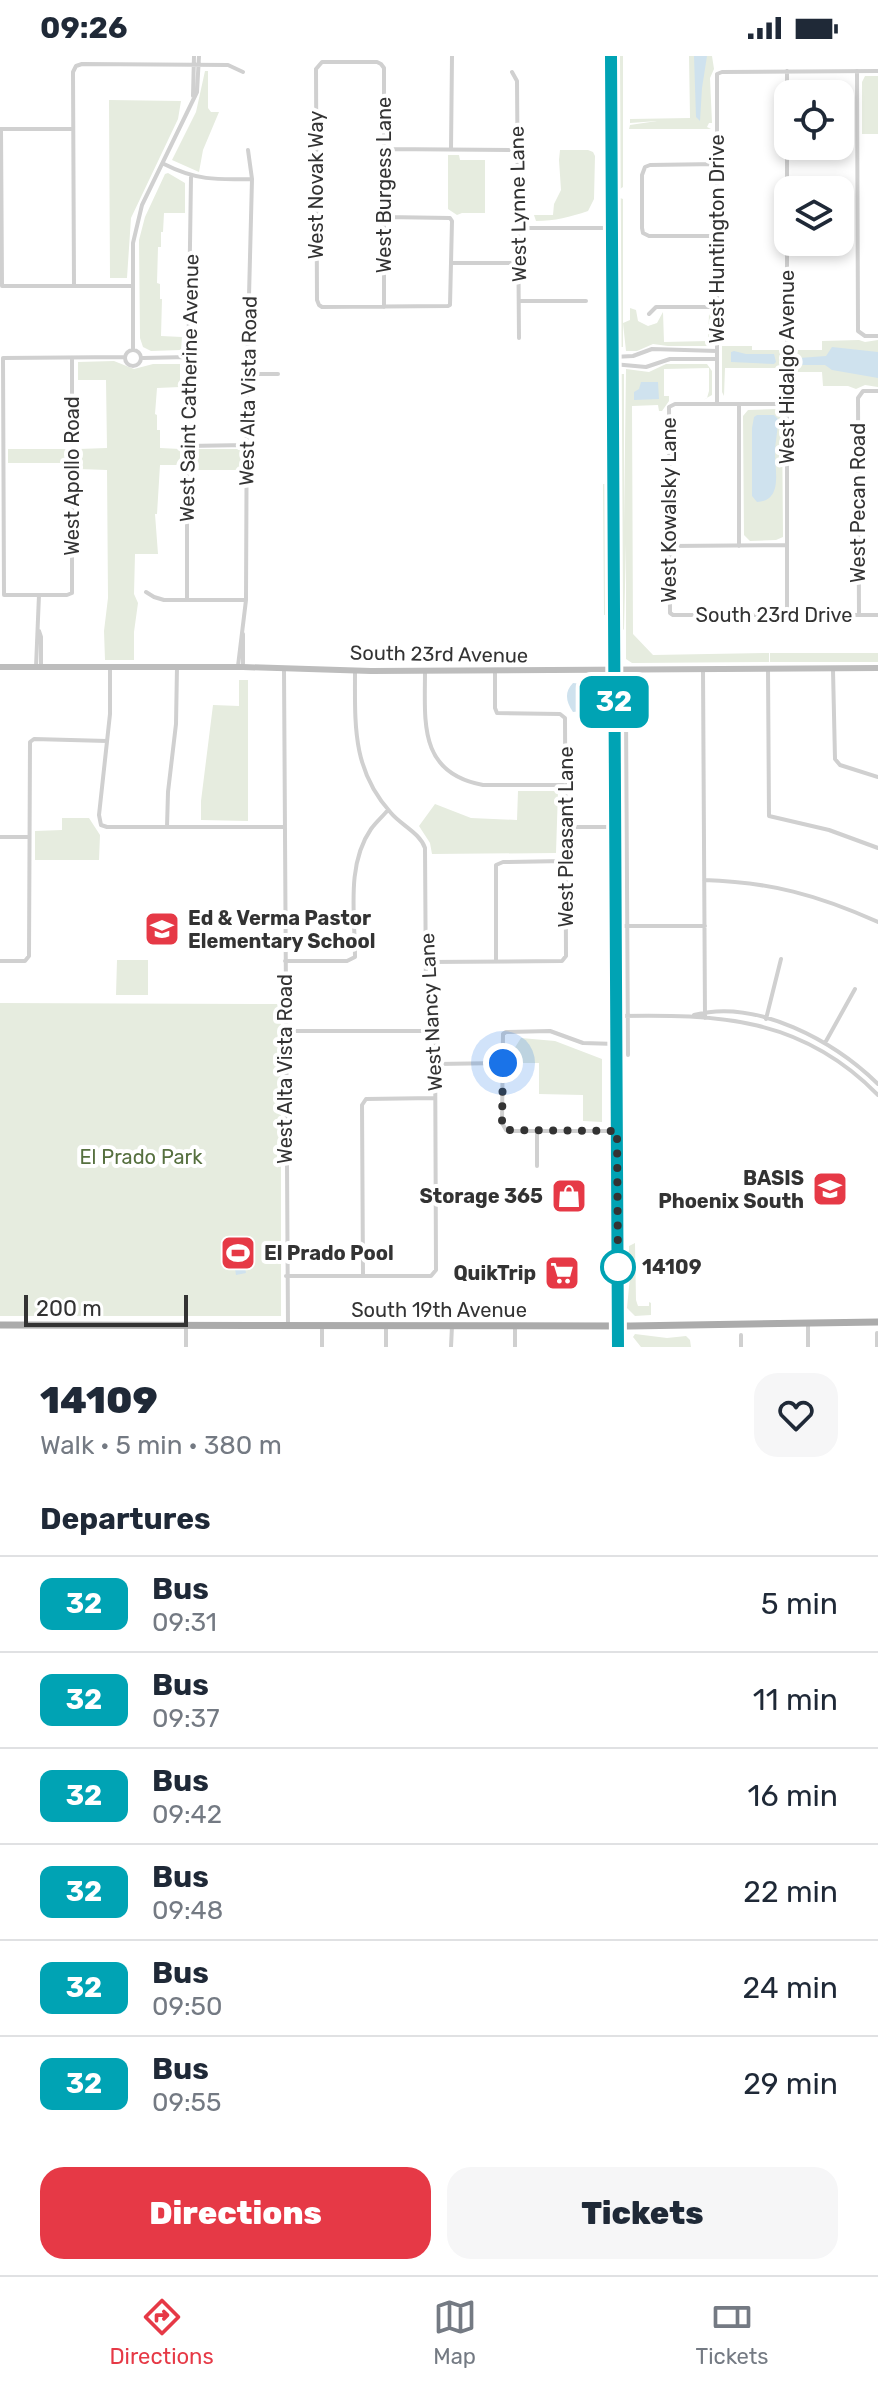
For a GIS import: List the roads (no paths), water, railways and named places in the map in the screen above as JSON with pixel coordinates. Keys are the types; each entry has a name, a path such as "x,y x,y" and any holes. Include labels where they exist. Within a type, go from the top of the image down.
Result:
{"main road":[{"path":"611,56 618,1347"},
{"name":"South 23rd Avenue","path":"0,667 425,671 878,668"},
{"name":"South 19th Avenue","path":"0,1325 618,1326 878,1322"}],"street":[{"path":"133,350 133,243 136,227 142,205 197,92 197,56"},
{"path":"451,149 452,56"},
{"name":"West Novak Way","path":"381,64 322,62 317,65 316,286 322,307 384,307"},
{"name":"West Burgess Lane","path":"381,64 384,68 384,307"},
{"path":"74,286 73,72 76,66 228,65 243,72"},
{"path":"787,71 878,71"},
{"name":"West Huntington Drive","path":"717,404 718,73 787,71"},
{"name":"West Hidalgo Avenue","path":"787,71 787,615"},
{"path":"857,71 858,331 878,336"},
{"name":"West Lynne Lane","path":"512,72 517,81 519,338"},
{"path":"73,129 0,129 2,286 133,286"},
{"path":"384,149 518,150"},
{"name":"West Alta Vista Road","path":"240,667 246,600 252,179 248,150"},
{"path":"164,164 191,177 252,179"},
{"path":"717,164 650,165 643,169 643,233 649,236 717,236"},
{"name":"West Saint Catherine Avenue","path":"187,600 191,177"},
{"path":"384,307 450,305 452,263 450,218 385,217"},
{"path":"519,228 612,228"},
{"path":"452,263 519,263"},
{"path":"519,301 586,301"},
{"path":"649,314 656,307 717,307"},
{"path":"613,360 652,349 717,351"},
{"path":"125,357 133,350 139,352 142,358"},
{"path":"125,357 128,364 134,366 142,358"},
{"path":"38,667 41,637 39,595 4,595 3,358 125,357"},
{"path":"142,358 188,357"},
{"name":"West Apollo Road","path":"39,595 71,594 72,358"},
{"path":"613,360 649,367 670,359 717,359"},
{"path":"247,374 278,374"},
{"name":"West Pecan Road","path":"859,615 858,414 861,392 878,391"},
{"path":"717,404 788,404"},
{"name":"West Kowalsky Lane","path":"671,614 668,412 670,406 717,404"},
{"path":"739,404 739,546"},
{"path":"187,446 247,445"},
{"path":"670,546 787,545"},
{"path":"146,592 160,599 246,600"},
{"name":"South 23rd Drive","path":"671,614 878,615"},
{"path":"110,667 101,825 284,827"},
{"path":"167,827 176,724 177,667"},
{"path":"833,668 836,762 878,777"},
{"name":"West Alta Vista Road","path":"284,669 288,1326"},
{"path":"285,961 347,961 355,957 357,860 371,829 388,810 374,789 357,749 354,669"},
{"path":"703,669 705,1018"},
{"path":"768,669 769,816 829,830 878,848"},
{"path":"425,671 427,738 435,757 450,772 471,783 483,785 565,785"},
{"name":"West Pleasant Lane","path":"495,671 496,712 563,715 566,720 565,959 496,961"},
{"path":"626,711 628,1055"},
{"path":"0,961 28,960 28,747 31,741 107,741"},
{"path":"615,773 626,773"},
{"name":"West Nancy Lane","path":"363,1276 431,1276 436,1270 436,1064 434,1017 426,999 424,846 421,839 388,810"},
{"path":"565,827 615,827"},
{"path":"0,837 29,837"},
{"path":"426,962 496,961 496,867 500,862 565,861"},
{"path":"704,880 788,889 819,897 878,922"},
{"path":"615,926 705,926"},
{"path":"764,1026 781,959"},
{"path":"821,1050 855,989"},
{"path":"616,1016 692,1015 705,1012 736,1013 766,1019 797,1028 850,1059 877,1081 869,1086"},
{"path":"692,1015 764,1026 801,1039 840,1061 878,1095"},
{"path":"616,1044 583,1043 550,1031 510,1030 503,1034 502,1123 506,1130 617,1131"},
{"path":"285,1031 435,1031"},
{"path":"436,1064 503,1063"},
{"path":"286,1276 363,1276 362,1105 366,1099 435,1098"},
{"path":"537,1131 537,1166"},
{"path":"808,1324 808,1347"},
{"path":"322,1325 322,1347"},
{"path":"386,1325 386,1347"},
{"path":"186,1326 186,1347"},
{"path":"451,1347 452,1326"},
{"path":"515,1326 515,1347"},
{"path":"877,1333 877,1347"},
{"path":"741,1335 741,1347"}],"water":[{"path":"694,56 707,56 700,121 696,117"},
{"path":"832,347 878,352 878,378 832,370 825,365 800,365 799,358 826,356"},
{"path":"731,352 774,354 776,362 731,362"},
{"path":"641,382 658,382 659,399 634,400 634,392"},
{"path":"757,415 774,415 778,419 776,484 771,496 757,502 752,496 752,428"},
{"path":"573,683 598,688 599,709 573,712 567,697"},
{"path":"251,1237 255,1261 245,1268 246,1273 236,1275 232,1250 247,1248 245,1238"}],"place":[{"name":"Ed & Verma Pastor Elementary School","path":"162,929"},
{"name":"BASIS Phoenix South","path":"830,1189"},
{"name":"Storage 365","path":"569,1196"},
{"name":"El Prado Pool","path":"238,1253"},
{"name":"14109","path":"618,1267"},
{"name":"QuikTrip","path":"562,1273"}],"park label":[{"name":"El Prado Park","path":"141,1157"}]}
